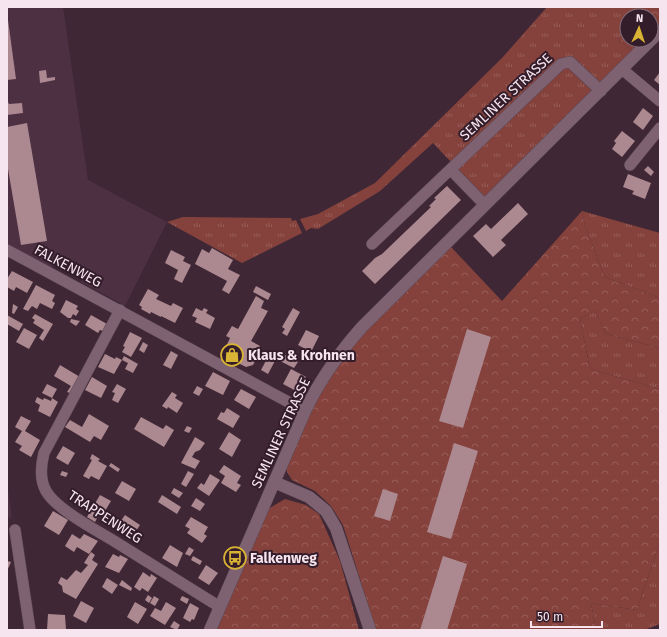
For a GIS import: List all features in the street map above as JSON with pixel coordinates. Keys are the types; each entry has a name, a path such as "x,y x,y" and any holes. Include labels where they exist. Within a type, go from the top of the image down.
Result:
{"street":[{"name":"SEMLINER STRASSE","path":"210,630 305,411 316,389 343,348 481,202 601,92 660,31"},
{"name":"SEMLINER STRASSE","path":"372,244 561,64 570,62 601,92"},
{"path":"623,70 660,101"},
{"path":"630,165 660,128"},
{"path":"451,170 481,202"},
{"name":"FALKENWEG","path":"7,250 305,411"},
{"name":"TRAPPENWEG","path":"120,310 50,439 41,465 42,480 46,491 57,504 83,522 220,607"},
{"path":"274,482 309,497 326,511 336,528 370,630"},
{"path":"15,530 30,630"}],"shaded area":[{"path":"7,7 63,7 88,180 167,222 125,306 81,282 77,261 49,267 7,246"},
{"path":"7,481 12,519 7,516"}],"green space":[{"path":"547,7 640,7 619,8 619,48 629,48 634,52 486,199 433,143 380,191 318,229 311,228 306,231 300,219 318,214 375,183 502,58"},
{"path":"660,7 660,25 659,26 659,8 639,8"},
{"path":"629,48 638,48 634,52"},
{"path":"582,211 660,233 660,298 605,277 585,226"},
{"path":"582,211 585,226 605,277 660,298 660,348 606,334 595,311 580,319 590,369 660,389 660,542 637,610 591,603 596,630 376,630 343,525 331,506 315,491 292,480 287,472 286,466 314,403 327,379 361,335 390,304 451,247 502,301"},
{"path":"183,217 291,218 292,221 296,220 302,233 242,263 167,222"},
{"path":"595,311 606,334 660,348 660,389 590,369 580,319"},
{"path":"285,499 306,505 319,514 340,561 359,630 217,630 268,509"},
{"path":"660,542 660,624 644,630 596,630 591,603 637,610"}],"building":[{"path":"8,20 16,79 7,80 7,21"},
{"path":"46,70 47,78 55,77 55,80 40,83 39,71"},
{"path":"660,72 660,85 654,80"},
{"path":"7,100 9,104 22,103 23,113 7,115"},
{"path":"643,108 653,116 643,130 633,122"},
{"path":"27,123 47,241 21,245 7,163 7,127"},
{"path":"622,131 635,141 622,157 612,149 616,143 614,141"},
{"path":"648,166 654,172 651,176 644,170"},
{"path":"628,174 651,183 645,199 632,194 634,191 623,187"},
{"path":"447,186 461,200 375,284 362,271 431,207 429,206 436,199 434,198"},
{"path":"518,203 528,214 501,240 506,245 493,257 473,236 486,224 491,229"},
{"path":"212,248 233,260 228,269 240,275 229,294 222,290 227,281 195,264 202,249 209,253"},
{"path":"171,250 185,257 183,261 191,265 182,283 174,279 178,270 165,263"},
{"path":"61,255 62,260 57,261 56,256"},
{"path":"12,271 33,282 27,293 16,287 14,291 7,287 7,279"},
{"path":"36,285 55,295 52,301 55,303 52,309 40,303 37,309 32,306 28,311 23,309"},
{"path":"256,286 271,294 268,300 253,292"},
{"path":"148,289 159,295 156,299 171,306 173,303 183,308 175,323 141,309 142,307 139,305"},
{"path":"256,296 264,301 261,308 268,311 251,341 260,346 257,353 259,354 253,365 246,367 226,357 224,351 230,338 226,336 232,326 238,329"},
{"path":"66,300 78,306 76,309 79,311 76,316 73,314 71,318 68,318 60,312"},
{"path":"13,304 18,307 14,314 12,313"},
{"path":"196,308 202,311 204,308 208,310 206,313 215,318 210,329 195,322 197,318 192,316"},
{"path":"293,308 300,312 287,336 282,333 285,329 282,327"},
{"path":"35,314 53,324 43,341 39,338 44,330 33,323 35,320 32,318"},
{"path":"7,315 23,324 19,331 7,324"},
{"path":"91,315 107,324 103,331 100,330 98,333 85,325"},
{"path":"71,319 80,321 76,326 70,322"},
{"path":"24,328 37,335 29,349 16,342"},
{"path":"467,329 491,337 463,428 439,421"},
{"path":"306,330 319,336 311,352 298,345"},
{"path":"130,332 142,338 131,357 122,352 125,347 123,346"},
{"path":"143,342 148,345 144,353 139,350"},
{"path":"171,351 178,355 171,369 163,365"},
{"path":"276,353 284,358 285,355 298,362 294,368 276,359 268,374 261,370 269,355 274,357"},
{"path":"105,354 115,359 116,357 122,360 114,374 98,367"},
{"path":"124,356 138,364 133,373 125,369 128,363 122,360"},
{"path":"60,365 80,377 70,393 67,392 71,386 54,376"},
{"path":"291,369 306,377 298,392 283,384"},
{"path":"213,372 230,381 223,395 205,386"},
{"path":"92,377 107,386 101,398 85,390"},
{"path":"47,384 57,389 52,398 42,393"},
{"path":"117,384 126,389 118,403 112,400 115,393 112,392"},
{"path":"197,386 203,389 199,396 193,393"},
{"path":"241,389 256,397 249,409 234,400"},
{"path":"172,392 177,395 175,398 183,403 177,413 168,407 167,409 162,406"},
{"path":"37,397 43,400 44,398 51,401 52,398 58,402 50,417 38,411 40,405 35,402"},
{"path":"227,408 240,416 233,428 217,419 221,412 224,413"},
{"path":"89,414 109,426 101,440 94,436 90,442 65,427 70,420 82,427"},
{"path":"21,416 31,421 25,431 40,440 31,457 19,450 22,446 15,442 22,431 15,427"},
{"path":"141,417 163,429 166,425 174,430 164,447 134,429"},
{"path":"187,426 192,428 189,433 184,431"},
{"path":"229,432 241,440 232,457 219,449"},
{"path":"195,437 205,443 200,450 195,452 192,457 200,461 195,469 181,463"},
{"path":"454,443 478,451 451,539 427,532"},
{"path":"63,446 75,453 68,465 56,458"},
{"path":"92,454 100,459 98,461 107,466 99,480 91,476 89,479 83,476 92,460 90,459"},
{"path":"111,463 120,469 118,472 109,466"},
{"path":"224,465 241,476 237,483 241,485 236,492 221,483 225,476 219,472"},
{"path":"62,471 68,473 66,477 60,475"},
{"path":"188,471 194,474 186,487 181,484"},
{"path":"210,474 220,480 209,496 197,488 201,483 204,485"},
{"path":"122,481 136,489 129,501 115,493"},
{"path":"174,488 183,493 179,498 171,493"},
{"path":"383,489 398,494 390,521 374,516"},
{"path":"100,495 111,501 105,511 102,509 95,522 87,517"},
{"path":"162,495 181,507 177,514 158,502"},
{"path":"196,498 205,504 200,511 191,506"},
{"path":"53,511 68,520 59,535 44,526"},
{"path":"125,515 140,525 136,531 138,533 134,539 119,530 123,524 120,522"},
{"path":"191,517 208,527 204,534 207,536 202,543 187,533 190,529 185,526"},
{"path":"72,534 80,539 84,534 98,541 89,554 77,547 74,552 65,546"},
{"path":"170,545 183,553 177,567 162,558"},
{"path":"189,547 194,550 190,556 185,554"},
{"path":"91,552 95,555 92,560 98,564 76,599 63,592 62,586 58,583 61,577 67,580 76,570 81,573 88,565 84,563"},
{"path":"113,554 119,557 120,555 128,559 119,573 105,567"},
{"path":"193,556 202,561 200,565 191,560"},
{"path":"443,556 467,564 447,630 420,630"},
{"path":"7,561 11,562 7,571"},
{"path":"206,565 218,573 209,585 198,578"},
{"path":"143,572 150,577 151,574 157,578 148,592 142,588 140,591 134,587"},
{"path":"107,578 118,585 112,594 102,587"},
{"path":"122,580 132,588 131,591 119,585"},
{"path":"148,595 152,598 149,603 145,600"},
{"path":"154,596 159,599 155,606 150,603"},
{"path":"182,596 189,599 187,604 180,600"},
{"path":"81,601 94,608 86,623 73,616"},
{"path":"135,602 147,609 138,624 127,617"},
{"path":"166,602 176,608 165,625 150,616 155,608 161,611"},
{"path":"190,603 199,608 194,620 192,619 190,622 183,618"},
{"path":"48,614 65,615 66,630 47,630"},
{"path":"174,621 180,625 177,630 170,627"}],"place":[{"name":"Klaus & Krohnen","path":"232,355"},
{"name":"Falkenweg","path":"235,558"}]}
